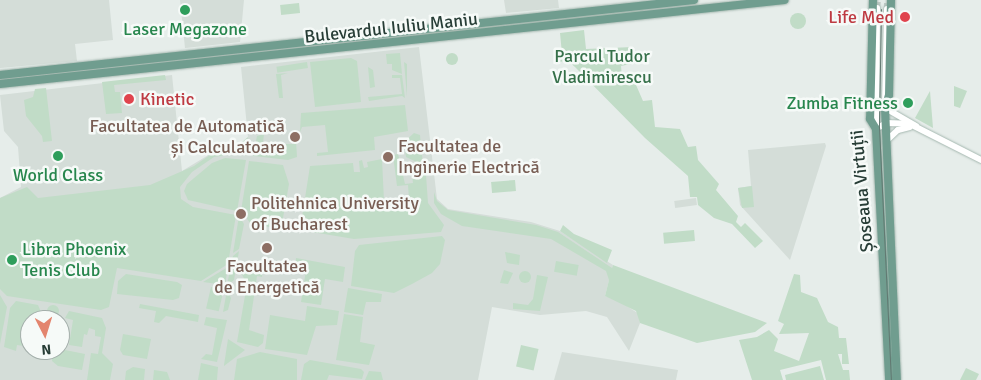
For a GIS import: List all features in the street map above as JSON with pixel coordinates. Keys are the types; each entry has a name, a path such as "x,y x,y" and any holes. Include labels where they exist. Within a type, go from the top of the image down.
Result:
{"main road":[{"name":"Bulevardul Iuliu Maniu","path":"0,76 694,0"},
{"name":"Bulevardul Iuliu Maniu","path":"0,84 785,0"},
{"name":"Șoseaua Virtuții","path":"891,0 889,11 889,95 885,108 897,380"},
{"path":"897,0 889,11 884,95 885,108 981,160"},
{"path":"873,3 876,130"},
{"name":"Șoseaua Virtuții","path":"873,3 870,119 876,130 888,380"},
{"path":"247,49 248,58"},
{"path":"876,130 886,123 916,126"},
{"path":"886,141 898,130 916,126"}],"shaded area":[{"path":"0,0 109,0 113,40 75,44 77,61 0,68"},
{"path":"180,0 244,0 240,42 185,48"},
{"path":"504,0 558,0 559,8 506,13"},
{"name":"Politehnica University of Bucharest","path":"419,47 437,199 448,209 531,222 560,231 613,265 605,296 616,299 639,314 640,323 629,351 607,317 586,311 540,315 492,307 478,380 0,380 0,198 21,187 18,147 4,131 0,95 172,75 182,171 220,148 240,144 248,137 241,67"},
{"path":"825,143 826,146 790,260 740,205 738,188 751,186 748,150"},
{"path":"696,198 697,205 675,208 674,201"},
{"path":"562,352 678,370 676,380 554,380"}],"green space":[{"path":"299,3 300,13 281,15 280,5"},
{"path":"643,10 643,12 425,36 425,33"},
{"path":"795,13 801,13 806,18 804,27 795,29 790,24 790,18"},
{"name":"Parcul Tudor Vladimirescu","path":"584,30 586,49 633,47 635,63 621,66 622,78 633,78 643,101 652,100 655,127 680,129 688,147 696,146 698,160 719,184 716,190 738,216 736,222 741,227 745,223 763,241 755,248 732,224 714,218 698,205 697,197 690,197 688,176 645,138 575,67 568,61 558,62 557,55 562,54 560,33"},
{"path":"400,53 402,74 392,70 392,64 387,64 386,54"},
{"path":"450,53 454,53 458,59 454,65 450,65 446,61 446,57"},
{"path":"206,55 207,59 82,70 84,69"},
{"path":"351,58 357,61 361,102 315,107 310,62"},
{"path":"307,62 308,68 277,73 276,67"},
{"path":"404,62 407,64 407,97"},
{"path":"368,67 373,70 375,87 370,88"},
{"path":"75,69 77,73 2,82 1,77"},
{"path":"288,73 281,75 283,98 279,98 276,74"},
{"path":"165,75 166,80 114,85 115,92 120,92 122,113 106,114 102,82"},
{"path":"392,75 402,75 405,98 402,96 369,101 368,97 402,94 400,78 392,78"},
{"path":"954,86 967,91 960,108 954,106"},
{"path":"46,88 52,141 43,142 42,136 26,116 24,100 33,97 35,89"},
{"path":"930,91 933,128 915,118"},
{"path":"405,105 408,131 374,137 375,150 317,156 317,153 328,152 325,125 302,127 300,132 301,113"},
{"path":"414,133 420,135 423,165 406,157 404,142"},
{"path":"264,134 262,153 272,152 271,144 293,144 296,140 297,157 288,160 253,156 257,136"},
{"path":"248,137 244,152 214,157 192,172 180,187 181,199 193,207 236,215 228,264 201,281 117,268 109,307 101,310 7,296 0,289 0,198 27,187 38,198 150,185 194,166 220,148 240,144"},
{"path":"398,154 405,184 413,183 411,168 426,175 428,203 444,225 441,232 354,239 300,230 310,166 353,163 354,172 360,172 359,161 362,160 364,168 368,167 367,162 382,159 384,201 409,199 408,185 397,186 393,155"},
{"path":"225,158 246,160 237,211 188,200 184,191 187,184 212,163"},
{"path":"249,161 283,165 289,184 281,229 251,224 241,211"},
{"path":"515,180 516,191 492,193 491,182"},
{"path":"752,186 754,207 742,208 738,188"},
{"path":"434,192 437,201 448,210 536,225 558,232 612,268 613,265 767,323 755,332 697,343 640,323 636,311 605,296 609,280 606,271 551,239 462,226 441,214 434,203"},
{"path":"239,216 244,224 239,249 233,253"},
{"path":"563,225 574,234 612,250 607,263 560,231"},
{"path":"694,230 695,241 664,244 663,233"},
{"path":"442,236 445,240 440,264 432,273 412,284 394,293 351,286 355,251 359,245"},
{"path":"239,251 234,280 227,285 233,256"},
{"path":"505,252 520,255 519,265 507,263"},
{"path":"296,258 345,267 343,282 325,279 321,305 301,302 306,270 295,268"},
{"path":"556,261 579,265 577,276 554,272"},
{"path":"241,262 263,268 262,277 257,276 249,330 264,335 263,343 258,347 237,342 247,284 240,271"},
{"path":"228,267 225,285 203,282"},
{"path":"504,270 513,273 508,284 500,283"},
{"path":"523,271 527,271 531,277 527,283 523,283 519,279 519,275"},
{"path":"126,274 177,282 182,285 179,298 173,300 117,294 118,281"},
{"path":"794,274 800,275 801,292 817,298 828,322 838,327 839,338 846,338 849,364 842,364 842,354 838,354 843,370 849,370 850,380 826,380 821,360 780,370 783,380 752,380 739,340 757,337 769,330 778,339 774,351 799,361 809,333 779,334 784,324 778,321"},
{"path":"537,275 548,277 540,311 513,309 513,303 528,305 533,299"},
{"path":"211,287 224,290 219,311 206,308"},
{"path":"348,288 382,294 381,302 366,302 363,315 344,312"},
{"path":"227,290 231,298 228,310 223,312"},
{"path":"0,295 7,307 0,344"},
{"path":"16,301 38,305 40,310 20,310 20,345 17,345 16,351 4,347 10,308"},
{"path":"140,304 199,315 198,322 166,316 159,323 154,322 156,311 139,308"},
{"path":"51,305 55,305 59,309 47,310"},
{"path":"307,306 339,311 337,325 316,326 307,355 265,349 270,315 305,321"},
{"path":"70,311 102,318 106,328 102,353 113,364 110,380 87,380 91,353 98,354 101,337 95,336 95,330 89,328 87,335 84,334 82,347 70,345 73,320 70,319"},
{"path":"344,314 363,317 360,342 375,345 369,365 336,360"},
{"path":"206,317 227,320 217,362 201,359 206,354 212,355 217,328 204,325"},
{"path":"123,334 151,339 147,359 123,355 120,350"},
{"path":"228,339 245,350 224,366 224,365"},
{"path":"521,345 539,349 534,370 516,366"},
{"path":"70,351 85,354 82,370 58,366 52,361 70,360"},
{"path":"260,352 297,359 297,380 234,380 237,359"},
{"path":"310,360 361,369 364,372 362,379 329,375 327,380 301,380 304,364"},
{"path":"201,363 218,367 217,380 198,380"},
{"path":"820,366 824,380 786,380 785,375"},
{"path":"133,367 145,369 144,380 125,380 126,371"},
{"path":"966,368 979,374 976,380 960,380"},
{"path":"154,370 167,372 170,380 153,380"},
{"path":"369,371 381,372 383,380 365,380"}],"tunnel":[{"path":"877,8 878,0"},
{"path":"887,0 887,9"}],"tram line":[{"path":"881,9 879,127 891,380"}],"place":[{"name":"Laser Megazone","path":"185,10"},
{"name":"Life Med","path":"905,17"},
{"name":"Kinetic","path":"129,99"},
{"name":"Zumba Fitness","path":"908,103"},
{"name":"Facultatea de Automatică și Calculatoare","path":"295,137"},
{"name":"World Class","path":"58,156"},
{"name":"Facultatea de Inginerie Electrică","path":"388,157"},
{"name":"Politehnica University of Bucharest","path":"241,214"},
{"name":"Facultatea de Energetică","path":"267,248"},
{"name":"Libra Phoenix Tenis Club","path":"12,260"}]}
